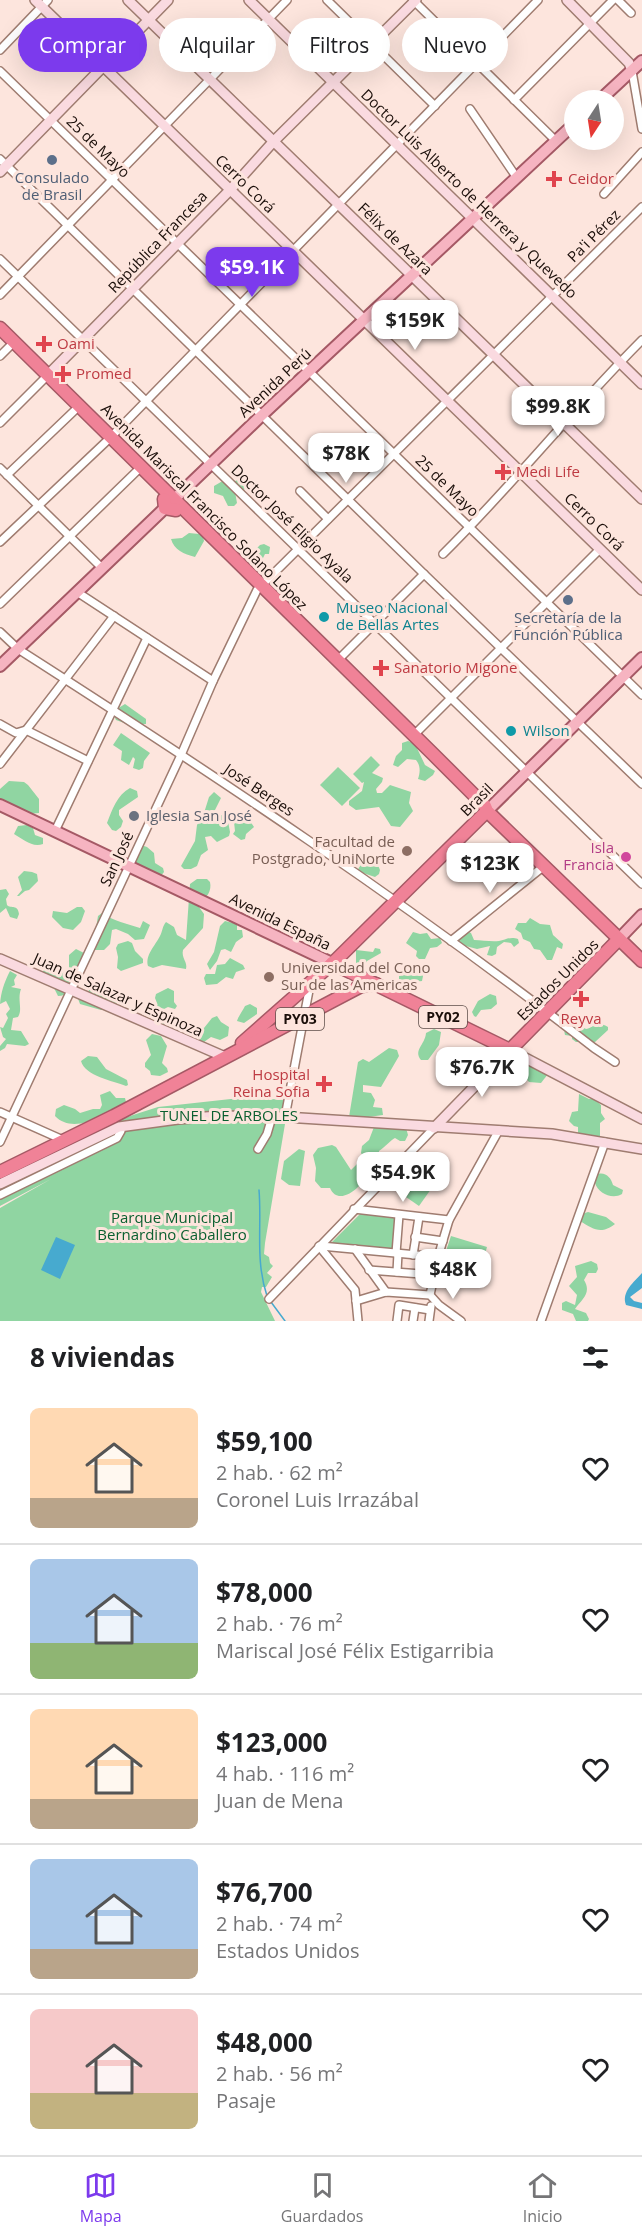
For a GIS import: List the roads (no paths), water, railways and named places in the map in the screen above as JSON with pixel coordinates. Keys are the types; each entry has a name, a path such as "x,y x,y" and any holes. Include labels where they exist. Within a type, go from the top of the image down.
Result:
{"highway":[{"name":"Avenida Mariscal Francisco Solano López","path":"0,328 109,442"},
{"name":"Avenida Mariscal Francisco Solano López","path":"3,347 46,378 57,394 109,442"},
{"path":"57,394 71,403 172,502"},
{"name":"Avenida Mariscal Francisco Solano López","path":"172,502 218,542 260,588 338,660 485,806 487,811"},
{"name":"Avenida Mariscal Francisco Solano López","path":"172,502 380,710 642,961"},
{"path":"380,710 405,732 414,735"},
{"name":"Brasil","path":"225,1057 310,985 487,811"},
{"name":"Estados Unidos","path":"510,1050 619,939"},
{"name":"Avenida España","path":"332,963 510,1050"},
{"name":"PY03","path":"0,1172 63,1140 116,1121 225,1057 361,986 376,984"}],"main road":[{"path":"611,90 642,61"},
{"name":"Avenida Perú","path":"0,666 261,416 564,133"},
{"name":"Brasil","path":"487,811 642,658"},
{"name":"Avenida España","path":"0,805 332,963"},
{"name":"Estados Unidos","path":"619,939 642,915"}],"street":[{"name":"Félix de Azara","path":"128,0 642,499"},
{"path":"148,20 168,0"},
{"name":"Doctor Luis Alberto de Herrera y Quevedo","path":"249,0 267,18"},
{"path":"269,18 287,0"},
{"path":"327,0 345,18"},
{"path":"415,0 433,18"},
{"name":"República Francesa","path":"390,26 415,0"},
{"path":"508,30 538,0"},
{"path":"567,0 629,63 642,129"},
{"path":"513,100 613,0"},
{"path":"618,0 631,13"},
{"path":"0,50 42,2"},
{"name":"Cerro Corá","path":"42,2 57,18"},
{"name":"Doctor Luis Alberto de Herrera y Quevedo","path":"276,27 642,384"},
{"path":"390,62 435,106"},
{"name":"25 de Mayo","path":"0,71 642,695"},
{"path":"98,72 2,165 68,225 261,416 642,784"},
{"name":"Cerro Corá","path":"108,72 642,590"},
{"path":"0,295 216,72"},
{"name":"República Francesa","path":"46,378 230,190 273,142 344,72"},
{"path":"0,542 109,442 146,401 467,72"},
{"path":"486,72 556,141"},
{"path":"470,109 517,178"},
{"path":"603,194 642,152"},
{"name":"Pa'i Pérez","path":"260,588 642,207"},
{"name":"Doctor José Eligio Ayala","path":"0,259 642,884"},
{"path":"443,554 522,473 642,340"},
{"path":"0,423 46,378"},
{"path":"7,476 74,411"},
{"path":"0,468 102,568"},
{"path":"0,604 138,469"},
{"path":"300,491 328,519"},
{"path":"414,735 600,549"},
{"path":"338,660 424,574"},
{"name":"San José","path":"0,1142 72,991 213,681 260,588"},
{"path":"77,592 213,681"},
{"path":"0,764 114,616"},
{"name":"José Berges","path":"0,632 18,649 113,709 397,901 615,1062"},
{"path":"55,831 147,638"},
{"path":"0,724 16,733 19,737 17,742"},
{"path":"16,733 26,730 88,761"},
{"path":"451,941 544,866"},
{"name":"Juan de Salazar y Espinoza","path":"0,960 225,1057"},
{"path":"285,1117 310,985"},
{"name":"Avenida España","path":"510,1050 642,1119"},
{"name":"Estados Unidos","path":"269,1299 510,1050"},
{"path":"0,1112 63,1140"},
{"path":"0,1184 116,1121 240,1115 272,1116 552,1134 641,1146"},
{"path":"258,1149 267,1134 272,1116"},
{"path":"0,1195 117,1138 121,1131 116,1121"},
{"path":"429,1321 434,1275 449,1220 499,1130"},
{"path":"541,1321 605,1142"},
{"path":"354,1209 449,1220"},
{"path":"397,1272 399,1215"},
{"path":"413,1255 419,1217"},
{"path":"416,1238 443,1241"},
{"path":"320,1246 438,1257 482,1272"},
{"path":"320,1246 355,1290 358,1321"},
{"path":"355,1249 386,1292"},
{"path":"369,1270 434,1275"},
{"path":"356,1301 386,1292 431,1296 438,1305 461,1321"},
{"path":"397,1321 399,1305 430,1310"},
{"path":"413,1321 415,1308"}],"water":[{"path":"56,1237 75,1245 60,1279 41,1270"},
{"path":"642,1273 642,1288 630,1297 642,1303 642,1309 626,1305 625,1296"}],"waterway":[{"path":"259,1190 260,1256 267,1296"},
{"path":"271,1302 285,1321"}],"place":[{"name":"Consulado de Brasil","path":"52,160"},
{"name":"Ceidor","path":"554,179"},
{"name":"Oami","path":"44,344"},
{"name":"Promed","path":"63,374"},
{"name":"Medi Life","path":"503,472"},
{"name":"Secretaría de la Función Pública","path":"568,600"},
{"name":"Museo Nacional de Bellas Artes","path":"324,617"},
{"name":"Sanatorio Migone","path":"381,668"},
{"name":"Wilson","path":"511,731"},
{"name":"Iglesia San José","path":"134,816"},
{"name":"Facultad de Postgrado, UniNorte","path":"407,851"},
{"name":"Isla Francia","path":"626,857"},
{"name":"Universidad del Cono Sur de las Americas","path":"269,977"},
{"name":"Reyva","path":"581,999"},
{"name":"Hospital Reina Sofia","path":"324,1084"}],"park label":[{"name":"TUNEL DE ARBOLES","path":"229,1116"},
{"name":"Parque Municipal Bernardino Caballero","path":"172,1226"}]}
